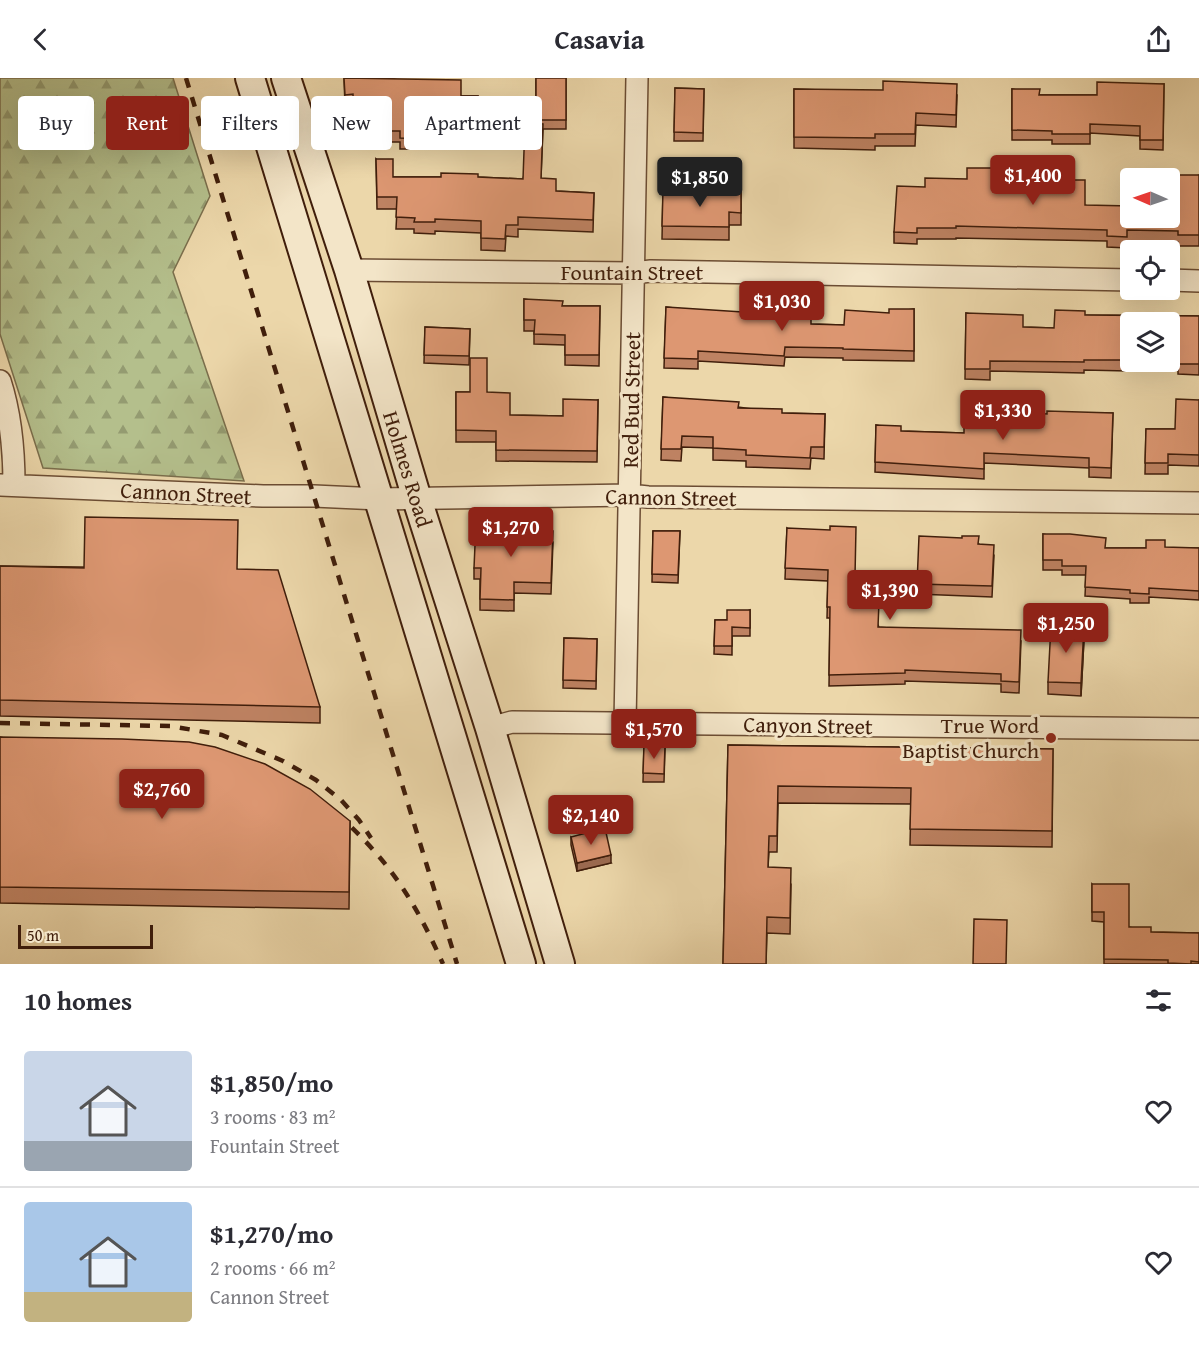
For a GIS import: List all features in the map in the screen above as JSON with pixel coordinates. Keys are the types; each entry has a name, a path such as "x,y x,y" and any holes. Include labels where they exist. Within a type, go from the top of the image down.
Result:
{"main road":[{"name":"Holmes Road","path":"250,78 518,955"},
{"name":"Holmes Road","path":"286,78 349,270 560,964"},
{"path":"518,955 538,964"}],"street":[{"name":"Red Bud Street","path":"625,723 637,78"},
{"name":"Fountain Street","path":"349,270 633,273 651,271 1120,280"},
{"path":"1180,280 1199,281"},
{"path":"0,381 8,407 14,450 7,485"},
{"name":"Cannon Street","path":"7,485 379,499 629,495 1199,503"},
{"name":"Canyon Street","path":"490,728 512,722 1199,729"}],"green space":[{"path":"0,78 173,78 179,96 106,96 106,150 189,150 189,129 210,196 173,272 244,481 43,468 0,334"}],"building":[{"path":"344,78 461,80 461,96 404,96 404,138 400,138 400,131 392,131 392,96 345,95"},
{"path":"536,78 566,78 566,120 542,120 542,96 536,96"},
{"path":"883,81 957,84 956,115 916,113 915,134 875,134 875,138 794,137 794,89 883,90"},
{"path":"1097,82 1164,84 1163,140 1140,140 1140,126 1090,124 1090,134 1052,134 1052,131 1012,130 1012,89 1040,89 1039,95 1097,95"},
{"path":"675,88 704,89 703,133 674,132"},
{"path":"543,124 541,178 556,179 556,191 594,193 593,220 518,217 518,225 506,225 505,239 481,238 481,221 435,219 435,222 414,222 415,218 396,217 397,197 377,197 376,159 393,159 393,177 441,177 441,173 523,179 524,150 542,150"},
{"path":"967,168 999,168 999,181 1052,184 1052,180 1085,180 1085,205 1120,206 1120,228 1180,228 1180,175 1199,175 1199,235 1178,235 1178,231 1127,230 1127,237 1107,236 1107,230 956,226 956,228 917,228 917,233 894,232 897,186 925,187 925,178 967,179"},
{"path":"663,190 741,191 741,213 729,212 729,227 662,226"},
{"path":"524,299 563,301 562,306 600,306 599,355 565,355 565,335 534,334 535,320 524,320"},
{"path":"666,307 743,312 811,312 811,324 844,325 845,310 889,313 889,309 914,309 914,351 785,347 784,356 698,351 698,359 664,358"},
{"path":"1055,310 1085,311 1085,315 1120,315 1120,360 990,361 990,369 965,369 966,313 1023,315 1023,327 1054,328"},
{"path":"1180,316 1199,316 1199,364 1180,364"},
{"path":"425,327 470,329 469,356 424,355"},
{"path":"470,358 487,358 487,392 510,393 510,415 563,416 563,399 598,400 597,451 496,450 496,431 456,430 456,392 470,392"},
{"path":"663,397 739,402 738,408 782,409 782,413 825,414 824,447 811,447 810,458 746,455 746,450 713,448 713,437 682,436 681,449 661,449"},
{"path":"1176,399 1199,400 1199,455 1168,454 1168,463 1145,463 1146,429 1175,429"},
{"path":"1001,411 1047,414 1047,411 1113,413 1111,468 1089,467 1089,458 984,453 984,469 875,462 876,425 901,426 901,431 964,433 964,425 1000,426"},
{"path":"85,517 238,520 237,569 278,570 320,707 0,700 0,566 84,568"},
{"path":"476,522 516,523 516,530 553,531 551,583 514,582 514,600 480,599 481,568 474,568"},
{"path":"830,526 856,527 855,576 880,577 878,627 1021,630 1019,682 1001,681 1001,674 905,670 905,673 829,675 828,570 785,568 787,528 830,530"},
{"path":"653,531 680,531 678,575 652,574"},
{"path":"1043,534 1106,538 1105,548 1146,548 1146,540 1165,540 1165,547 1199,548 1199,591 1149,588 1149,594 1130,593 1130,590 1085,587 1086,566 1062,566 1062,560 1043,560"},
{"path":"919,536 962,538 962,536 979,536 978,544 994,545 992,586 917,584"},
{"path":"727,610 750,610 750,628 732,627 732,646 714,646 715,620 727,620"},
{"path":"1051,625 1084,627 1081,683 1048,682"},
{"path":"564,638 597,639 596,681 563,680"},
{"path":"0,737 189,742 215,747 265,764 310,789 350,821 349,892 0,887"},
{"path":"644,745 665,746 664,774 643,773"},
{"path":"728,745 1053,749 1052,831 910,829 911,788 778,786 777,836 769,836 768,867 791,868 790,918 767,917 766,964 723,964"},
{"path":"605,828 611,855 577,863 571,837"},
{"path":"1092,884 1129,884 1129,927 1151,927 1151,932 1199,933 1199,962 1191,961 1191,964 1168,963 1168,960 1104,959 1104,912 1092,912"},
{"path":"974,919 1007,920 1006,964 973,964"}],"railway":[{"path":"186,78 457,964"},
{"path":"0,723 170,726 222,735 283,761 316,780 341,800 371,838"},
{"path":"337,814 372,848 399,883 422,920 443,964"}],"place":[{"name":"True Word Baptist Church","path":"1051,738"}]}
